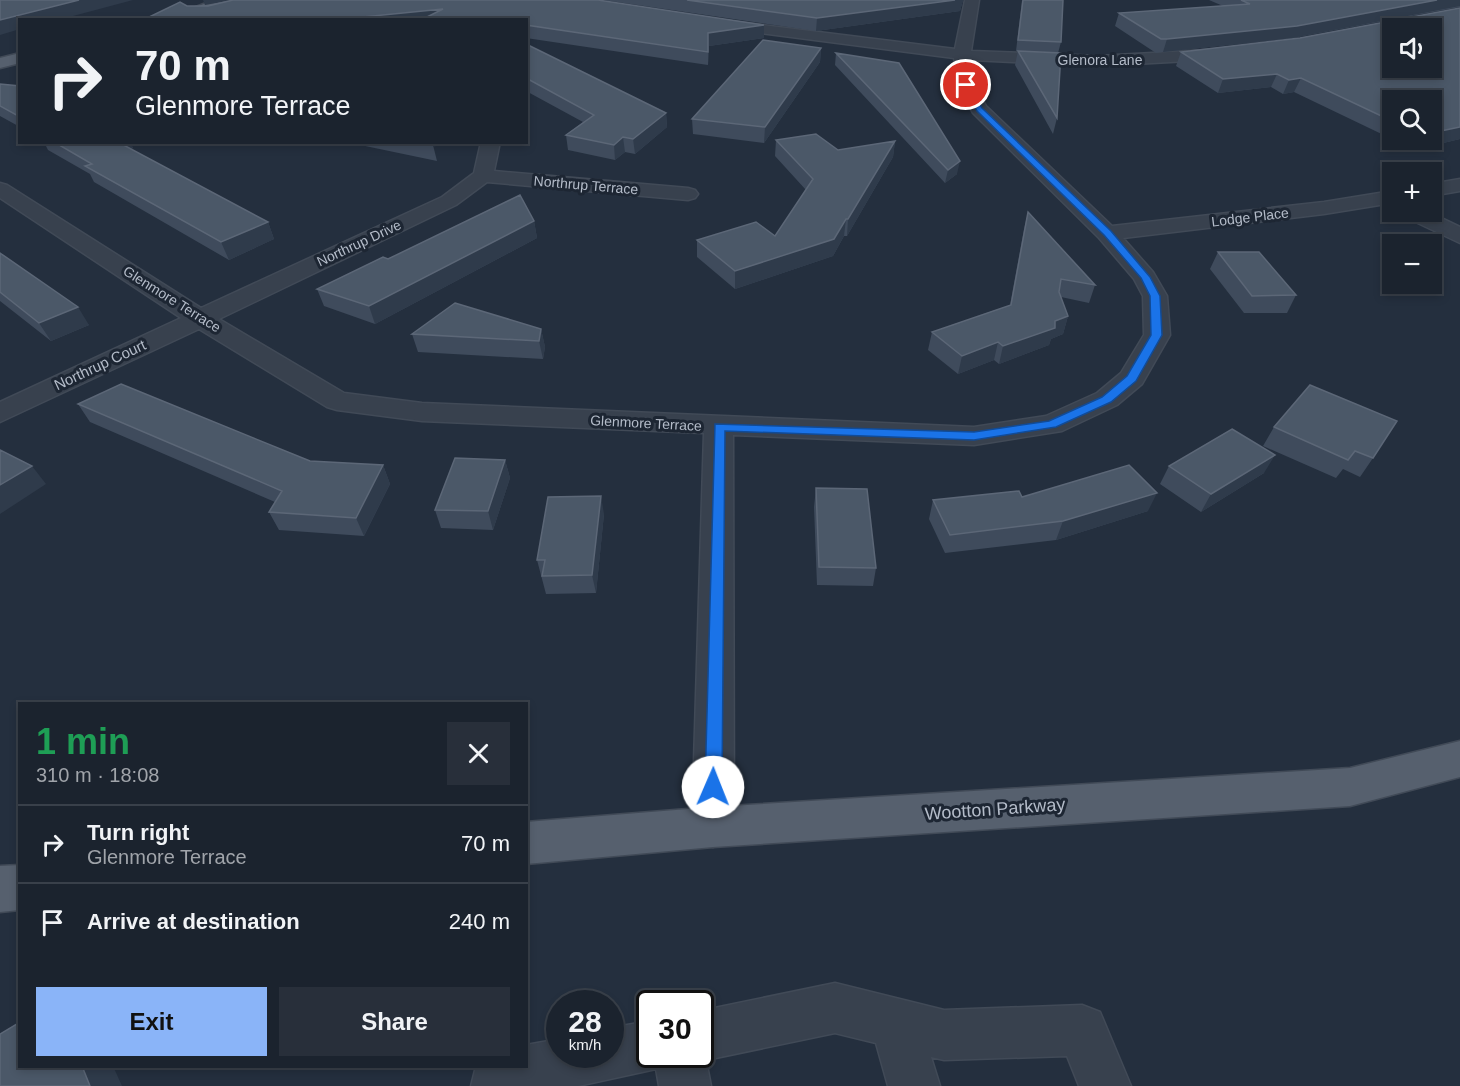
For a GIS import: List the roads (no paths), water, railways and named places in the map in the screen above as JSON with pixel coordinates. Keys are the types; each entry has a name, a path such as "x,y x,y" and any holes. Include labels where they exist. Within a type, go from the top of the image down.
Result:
{"main road":[{"path":"176,18 193,13 215,12 233,3"},
{"path":"0,63 18,58"},
{"name":"Wootton Parkway","path":"528,843 713,827 1350,787 1460,759"},
{"path":"0,889 18,887"}],"street":[{"name":"Glenmore Terrace","path":"0,189 199,318 337,401 422,412 974,436 1052,424 1107,399 1132,378 1156,335 1155,296 1145,277 1107,233 979,109 966,85 962,56 972,0"},
{"name":"Glenora Lane","path":"710,22 888,48 962,56 1070,61 1192,57 1241,51"},
{"path":"483,176 491,144"},
{"name":"Northrup Terrace","path":"483,176 688,194"},
{"name":"Northrup Drive","path":"199,318 449,201 483,176"},
{"path":"1442,188 1460,185"},
{"name":"Lodge Place","path":"1107,233 1382,199"},
{"path":"1433,222 1460,236"},
{"name":"Northrup Court","path":"0,412 199,318"},
{"path":"713,827 719,426"},
{"path":"714,1033 835,1008 944,1035 1082,1030 1105,1086"},
{"path":"896,1023 914,1086"},
{"path":"497,1086 497,1077 546,1067"},
{"path":"682,1068 685,1086"}]}
